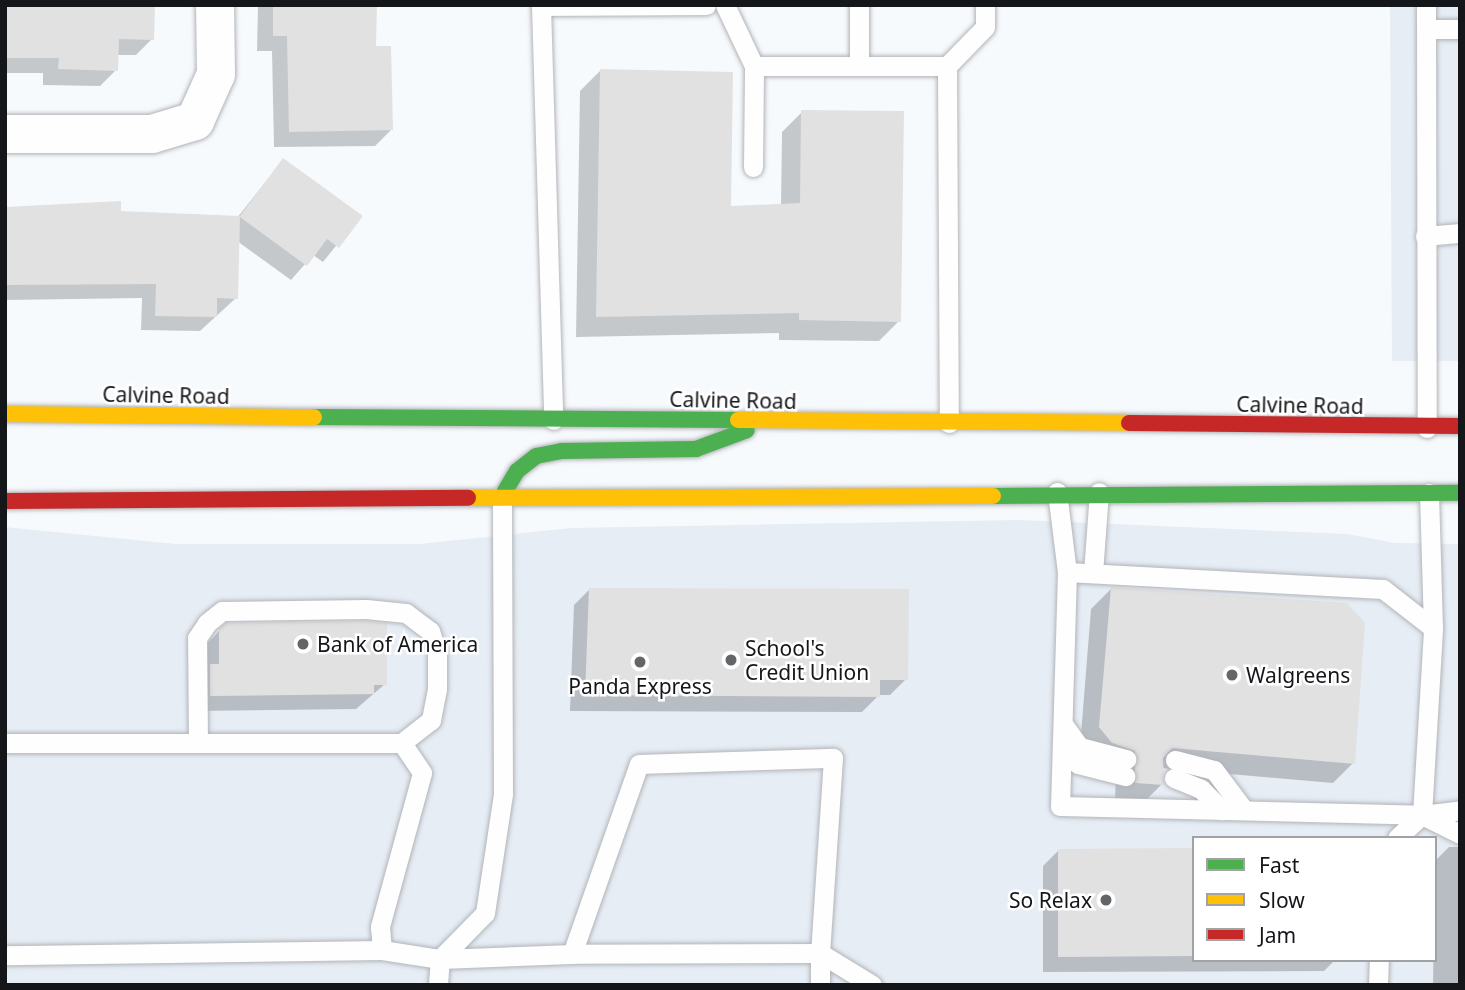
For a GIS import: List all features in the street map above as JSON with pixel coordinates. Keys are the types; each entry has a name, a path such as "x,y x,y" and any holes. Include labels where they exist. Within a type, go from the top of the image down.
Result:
{"main road":[{"name":"Calvine Road","path":"5,414 1427,428 1460,426"},
{"path":"29,433 86,415"},
{"path":"502,496 517,471 536,456 561,451 696,449 768,422"},
{"path":"5,501 1057,492 1460,493"}],"street":[{"path":"5,134 152,134 195,121 216,74 215,5"}],"lane":[{"path":"553,420 541,6 706,5"},
{"path":"725,5 754,66 753,167"},
{"path":"859,5 859,66"},
{"path":"949,423 947,66 985,27 985,5"},
{"path":"1426,5 1427,428"},
{"path":"1426,29 1460,29"},
{"path":"754,66 947,66"},
{"path":"1425,236 1460,233"},
{"path":"1057,492 1067,572 1060,806 1422,815 1460,810"},
{"path":"1093,573 1099,492"},
{"path":"1399,836 1422,815 1433,628 1429,493"},
{"path":"438,985 440,959 485,914 503,794 502,496"},
{"path":"1067,572 1383,589 1433,628"},
{"path":"5,743 198,743 402,743 431,720 438,689 437,653 430,631 406,613 366,608 222,611 207,623 197,638 198,743"},
{"path":"1062,749 1078,764 1125,767 1080,747 1063,723"},
{"path":"382,950 380,927 422,773 402,743"},
{"path":"572,954 639,764 833,758 820,985"},
{"path":"1222,810 1175,769 1214,770 1244,810"},
{"path":"1422,815 1460,834"},
{"path":"5,956 382,950 440,959 572,954 820,953 872,985"},
{"path":"1378,985 1380,962"}],"shaded area":[{"path":"1390,5 1460,5 1460,361 1392,361"},
{"path":"1020,520 1347,534 1395,543 1460,544 1460,985 5,985 5,527 176,544 419,544 571,528"}],"building":[{"path":"5,5 155,5 154,40 119,39 118,71 58,69 59,58 5,58"},
{"path":"273,5 377,5 376,46 391,46 393,130 289,132 287,36 273,36"},
{"path":"600,69 733,72 731,206 800,203 801,110 904,111 901,322 799,320 799,313 596,317"},
{"path":"283,158 363,216 339,248 327,239 307,266 240,217 238,299 217,298 217,317 155,316 156,284 5,285 5,207 121,201 121,211 240,216"},
{"name":"Walgreens","path":"1111,587 1347,603 1365,623 1355,764 1172,748 1163,758 1164,785 1135,783 1135,751 1112,743 1099,727"},
{"path":"589,588 909,589 908,680 880,680 880,697 585,695"},
{"name":"Bank of America","path":"226,623 387,623 387,685 374,685 374,694 210,696 210,664 219,664 219,629"},
{"path":"1192,848 1192,956 1058,957 1058,849"}],"traffic: fast":[{"path":"314,417 738,420"},
{"path":"502,496 517,471 536,456 561,451 696,449 747,430"},
{"path":"993,496 1460,493"}],"traffic: slow":[{"path":"5,414 314,417"},
{"path":"738,420 1129,423"},
{"path":"468,498 993,496"}],"traffic: jam":[{"path":"1129,423 1460,426"},
{"path":"5,501 468,498"}],"place":[{"name":"Bank of America","path":"303,644"},
{"name":"School's Credit Union","path":"731,660"},
{"name":"Panda Express","path":"640,662"},
{"name":"Walgreens","path":"1232,675"},
{"name":"So Relax","path":"1106,900"}]}
